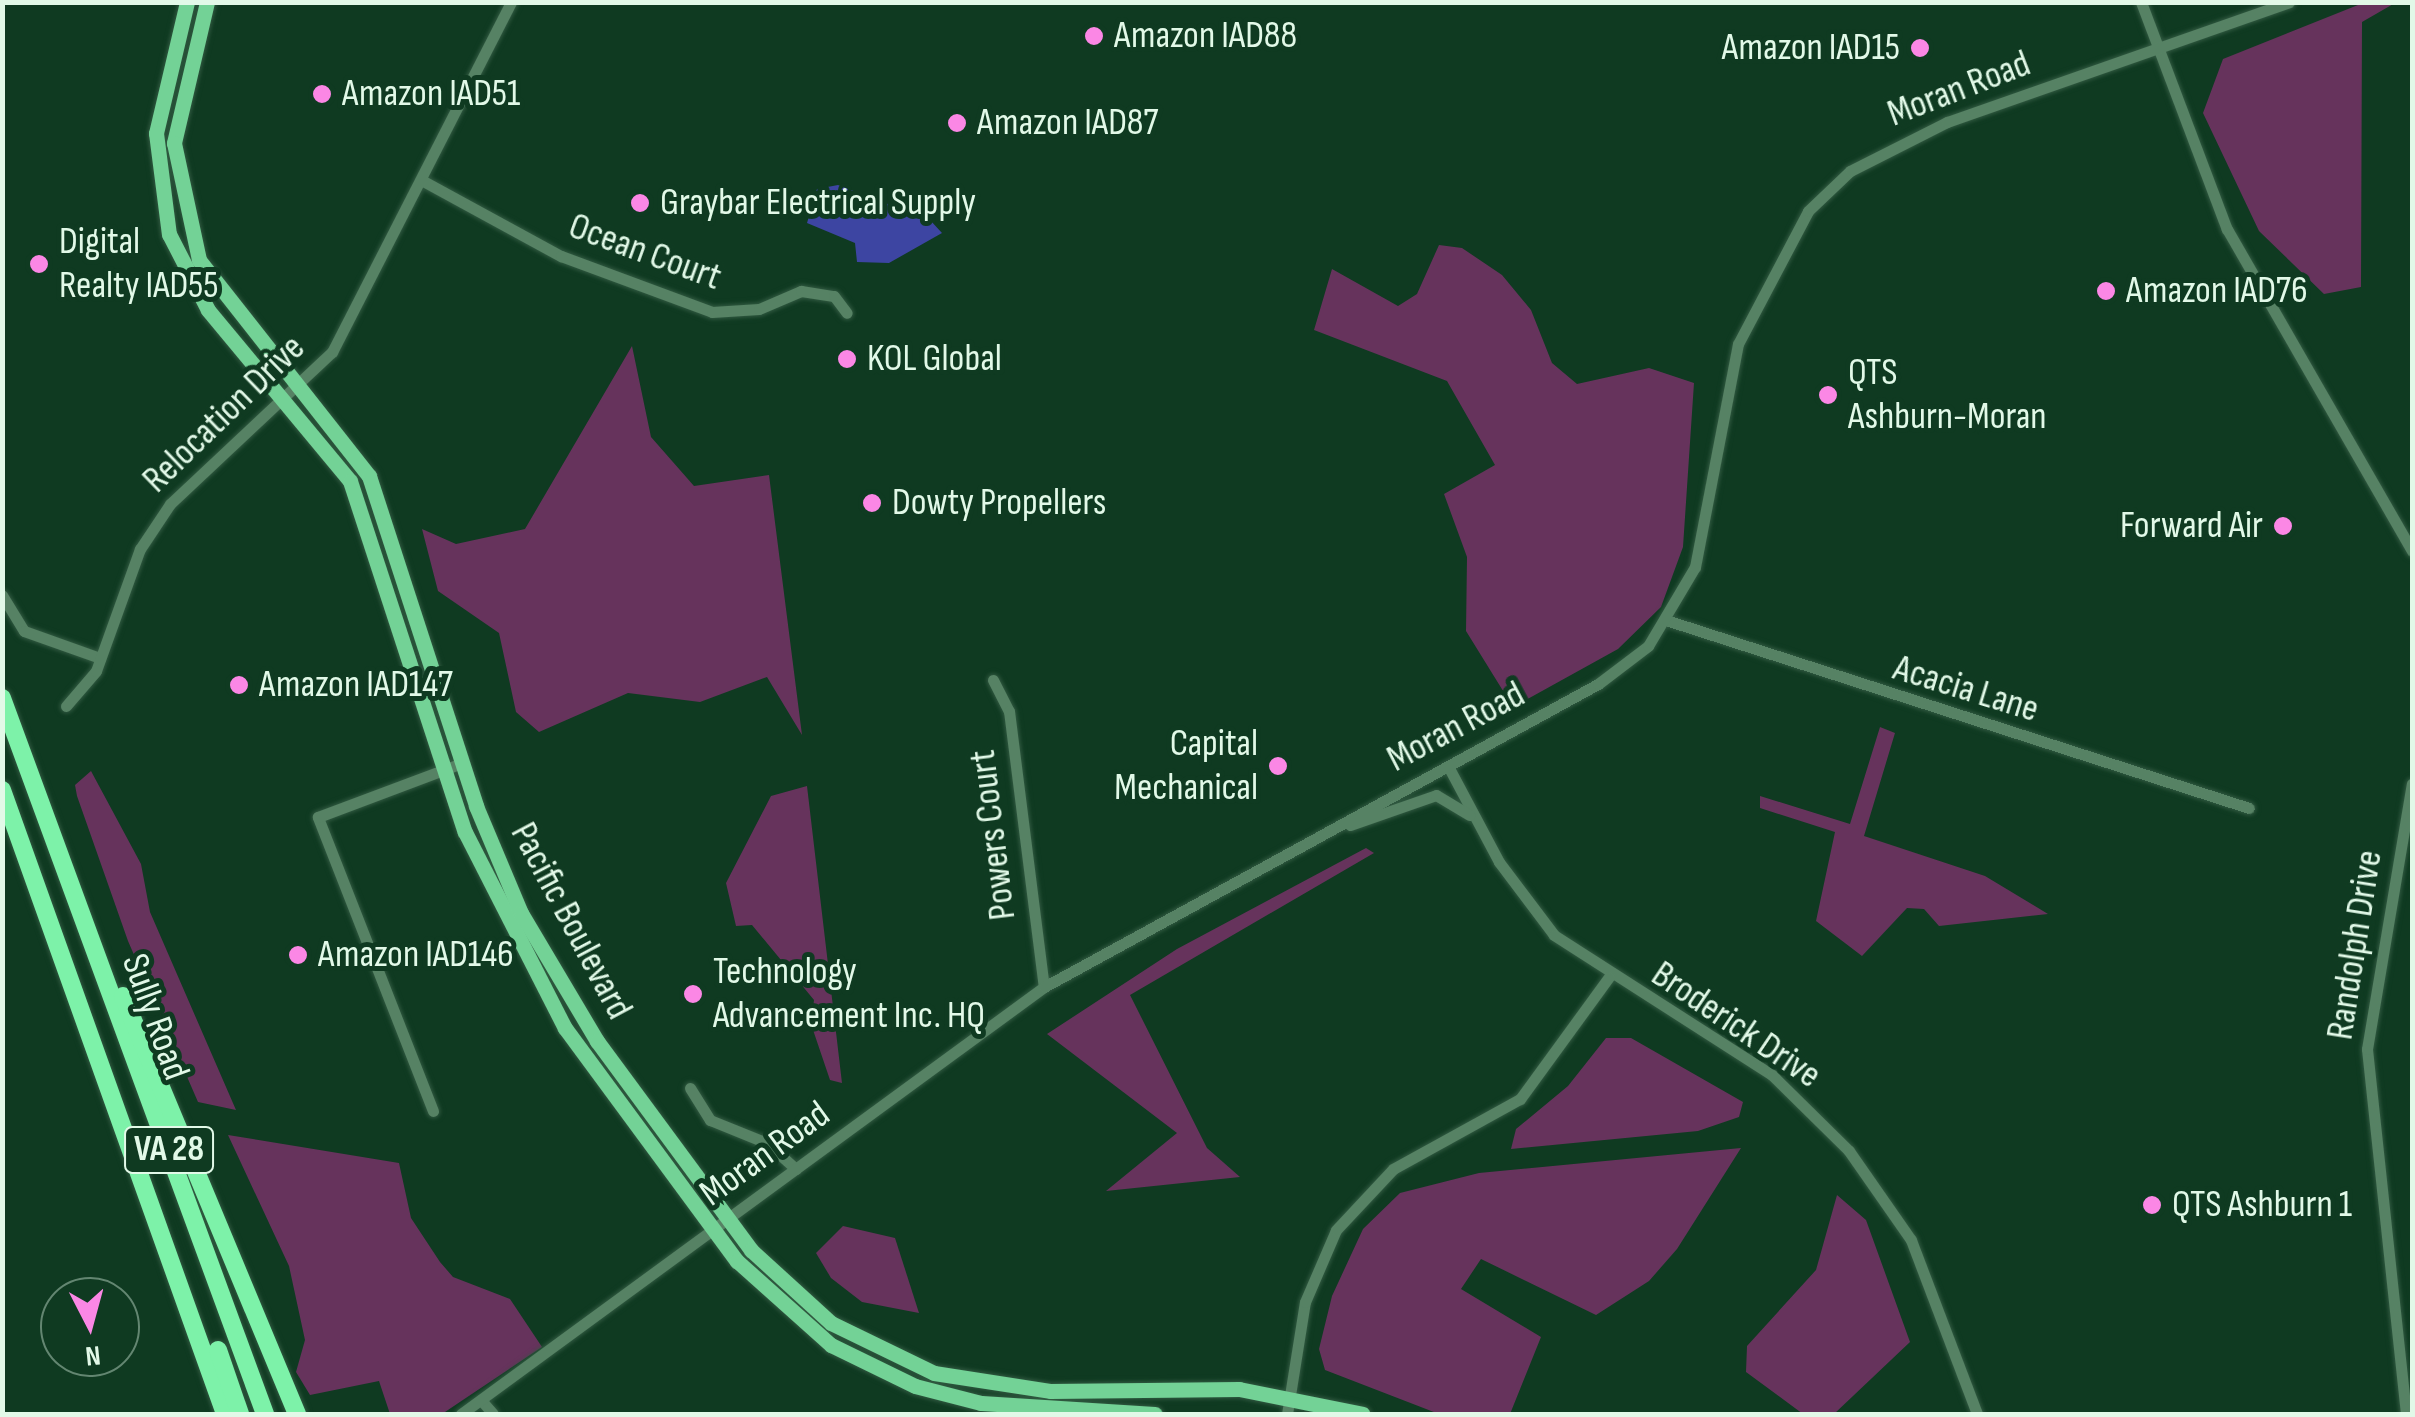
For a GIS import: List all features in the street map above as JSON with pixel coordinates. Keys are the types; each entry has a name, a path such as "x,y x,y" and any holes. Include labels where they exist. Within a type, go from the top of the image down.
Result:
{"highway":[{"name":"Sully Road","path":"2,698 266,1414"},
{"name":"Sully Road","path":"2,790 194,1312 224,1414"},
{"path":"73,886 297,1414"},
{"path":"194,1312 217,1347 240,1414"}],"main road":[{"name":"Pacific Boulevard","path":"187,2 156,133 164,214 198,295 290,399 359,501 443,769 535,978 712,1230 787,1312 890,1376 998,1406 1155,1414"},
{"name":"Pacific Boulevard","path":"207,2 176,116 184,220 222,299 302,386 368,476 462,763 505,879 553,970 728,1219 831,1324 934,1373 1031,1390 1290,1395 1362,1414"}],"street":[{"name":"Relocation Drive","path":"66,706 84,694 153,527 290,399 344,332 425,182 511,2"},
{"path":"2141,2 2154,51 2226,229 2412,551"},
{"name":"Moran Road","path":"460,1414 1044,987 1598,684 1669,620 1702,543 1732,357 1808,211 1895,143 2289,2"},
{"name":"Ocean Court","path":"425,182 561,256 712,312 758,309 801,291 834,296 847,313"},
{"path":"2,594 24,631 100,658"},
{"name":"Acacia Lane","path":"1669,620 2248,808"},
{"name":"Powers Court","path":"992,680 1009,712 1044,987"},
{"path":"432,1110 318,817 462,763"},
{"name":"Broderick Drive","path":"1448,766 1534,914 1608,977 1772,1075 1849,1151 1911,1240 1977,1414"},
{"name":"Randolph Drive","path":"2406,1414 2367,1050 2412,784"},
{"path":"1304,842 1431,796 1452,798 1478,823"},
{"path":"1287,1414 1312,1278 1342,1222 1393,1169 1520,1098 1608,977"},
{"path":"690,1088 710,1120 767,1143 796,1169"},
{"path":"481,1400 493,1414"}],"shaded area":[{"path":"2363,3 2395,3 2362,22 2361,287 2324,294 2259,231 2203,113 2223,59"},
{"path":"838,185 930,220 942,233 889,263 857,262 855,243 807,223 817,189"},
{"path":"1439,245 1462,248 1502,275 1531,310 1552,363 1577,384 1649,368 1694,383 1683,547 1661,607 1618,649 1513,707 1466,631 1467,557 1444,494 1495,465 1447,381 1314,330 1332,269 1398,306 1417,294"},
{"path":"632,346 651,437 694,486 769,475 802,735 767,677 700,702 628,693 539,732 516,712 499,633 438,591 422,529 456,544 525,529"},
{"path":"1880,727 1895,733 1864,836 1985,876 2048,914 1939,926 1924,909 1907,908 1862,956 1816,921 1835,832 1760,808 1760,796 1850,824"},
{"path":"91,771 141,864 150,912 236,1110 198,1102 128,941 77,796 75,785"},
{"path":"807,786 842,1083 830,1080 811,1024 814,1000 752,925 736,926 726,883 771,796"},
{"path":"1366,848 1374,853 1130,995 1207,1148 1240,1177 1106,1191 1177,1133 1047,1034 1177,949"},
{"path":"1606,1038 1631,1038 1743,1102 1739,1117 1698,1131 1511,1149 1516,1129 1568,1086"},
{"path":"228,1135 399,1163 411,1218 440,1262 453,1277 510,1299 542,1347 442,1414 390,1414 379,1381 310,1395 296,1372 305,1340 289,1266"},
{"path":"1741,1148 1677,1249 1649,1281 1596,1315 1481,1259 1461,1289 1541,1337 1510,1414 1439,1414 1325,1370 1319,1349 1332,1296 1363,1229 1400,1193 1479,1173"},
{"path":"1837,1195 1866,1220 1910,1342 1834,1414 1803,1414 1746,1372 1747,1346 1816,1270"},
{"path":"843,1226 895,1238 919,1313 862,1302 831,1278 816,1253"}],"place":[{"name":"Amazon IAD88","path":"1094,36"},
{"name":"Amazon IAD15","path":"1920,48"},
{"name":"Amazon IAD51","path":"322,94"},
{"name":"Amazon IAD87","path":"957,123"},
{"name":"Graybar Electrical Supply","path":"640,203"},
{"name":"Digital Realty IAD55","path":"39,264"},
{"name":"Amazon IAD76","path":"2106,291"},
{"name":"KOL Global","path":"847,359"},
{"name":"QTS Ashburn-Moran","path":"1828,395"},
{"name":"Dowty Propellers","path":"872,503"},
{"name":"Forward Air","path":"2283,526"},
{"name":"Amazon IAD147","path":"239,685"},
{"name":"Capital Mechanical","path":"1278,766"},
{"name":"Amazon IAD146","path":"298,955"},
{"name":"Technology Advancement Inc. HQ","path":"693,994"},
{"name":"QTS Ashburn 1","path":"2152,1205"}]}
